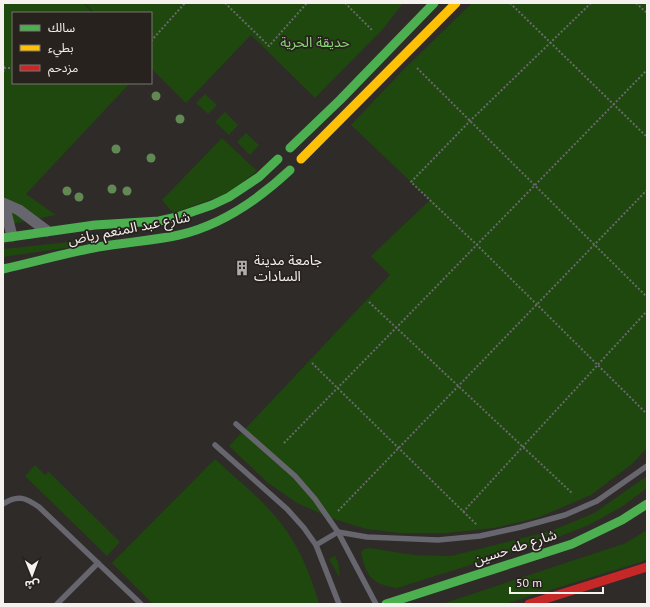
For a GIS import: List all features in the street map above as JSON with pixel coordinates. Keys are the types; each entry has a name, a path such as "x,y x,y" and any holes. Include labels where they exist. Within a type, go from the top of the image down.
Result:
{"street":[{"path":"290,148 340,100 434,3"},
{"path":"301,159 456,3"},
{"name":"شارع عبد المنعم رياض","path":"3,269 96,236 195,212 244,188 278,159"},
{"name":"شارع عبد المنعم رياض","path":"8,237 47,231 96,236 179,235 210,225 242,210 272,188 290,170"},
{"path":"8,237 3,204 19,210 47,231"},
{"name":"شارع طه حسين","path":"386,604 572,544 645,507"},
{"path":"529,604 647,567"}],"lane":[{"path":"236,424 295,476 315,499 338,532 376,604"},
{"path":"216,445 288,509 304,528 316,545 339,604"},
{"path":"316,545 338,532 367,537 438,540 480,536 522,527 565,514 597,501 647,466"},
{"path":"3,504 16,498 26,498 39,507 141,604"},
{"path":"57,604 98,563"}],"path":[{"path":"152,40 185,3"},
{"path":"225,3 269,46 307,3"},
{"path":"345,3 372,30"},
{"path":"510,3 647,137"},
{"path":"591,3 470,121 411,182 477,245 647,414"},
{"path":"636,3 647,13"},
{"path":"3,62 3,74"},
{"path":"4,68 12,68"},
{"path":"417,68 647,297"},
{"path":"284,443 647,70"},
{"path":"338,511 647,190"},
{"path":"369,302 573,494"},
{"path":"463,512 647,311"},
{"path":"312,363 477,525"}],"green space":[{"path":"3,3 83,3 92,12 12,12 12,84 129,84 26,194 56,215 7,225 3,219"},
{"name":"حديقة الحرية","path":"84,3 403,3 383,29 315,98 251,35 186,103 152,69 152,12 94,12"},
{"path":"472,3 647,3 647,448 632,464 591,495 537,518 494,528 447,533 400,533 366,529 331,518 297,503 267,482 229,446 390,275 371,256 430,200 351,125 403,70"},
{"path":"205,94 217,105 208,114 196,103"},
{"path":"225,112 238,125 229,135 215,122"},
{"path":"246,133 259,145 250,155 237,142"},
{"path":"222,138 257,171 229,193 173,213 162,200"},
{"path":"78,241 79,246 3,257 3,249"},
{"path":"215,459 268,508 289,534 295,543 308,571 318,604 153,604 112,563"},
{"path":"35,465 45,475 49,472 120,542 107,556 25,476"},
{"path":"647,476 647,488 623,506 589,525 553,539 397,588 376,581 365,568 361,552 364,549 370,548 414,555 451,556 551,531 594,513"},
{"path":"647,530 647,559 641,562 505,604 442,604 626,543"},
{"path":"335,556 338,562 340,578 329,559"}],"traffic: fast":[{"path":"290,148 340,100 434,3"},
{"path":"3,238 95,225 159,221 177,217 212,205 229,197 259,177 278,159"},
{"path":"3,269 86,249 169,237 195,231 239,210 278,181 290,170"},
{"path":"386,604 572,544 622,520 647,504"}],"traffic: slow":[{"path":"301,159 456,3"}],"traffic: jam":[{"path":"529,604 647,567"}],"place":[{"name":"جامعة مدينة السادات","path":"242,268"}]}
